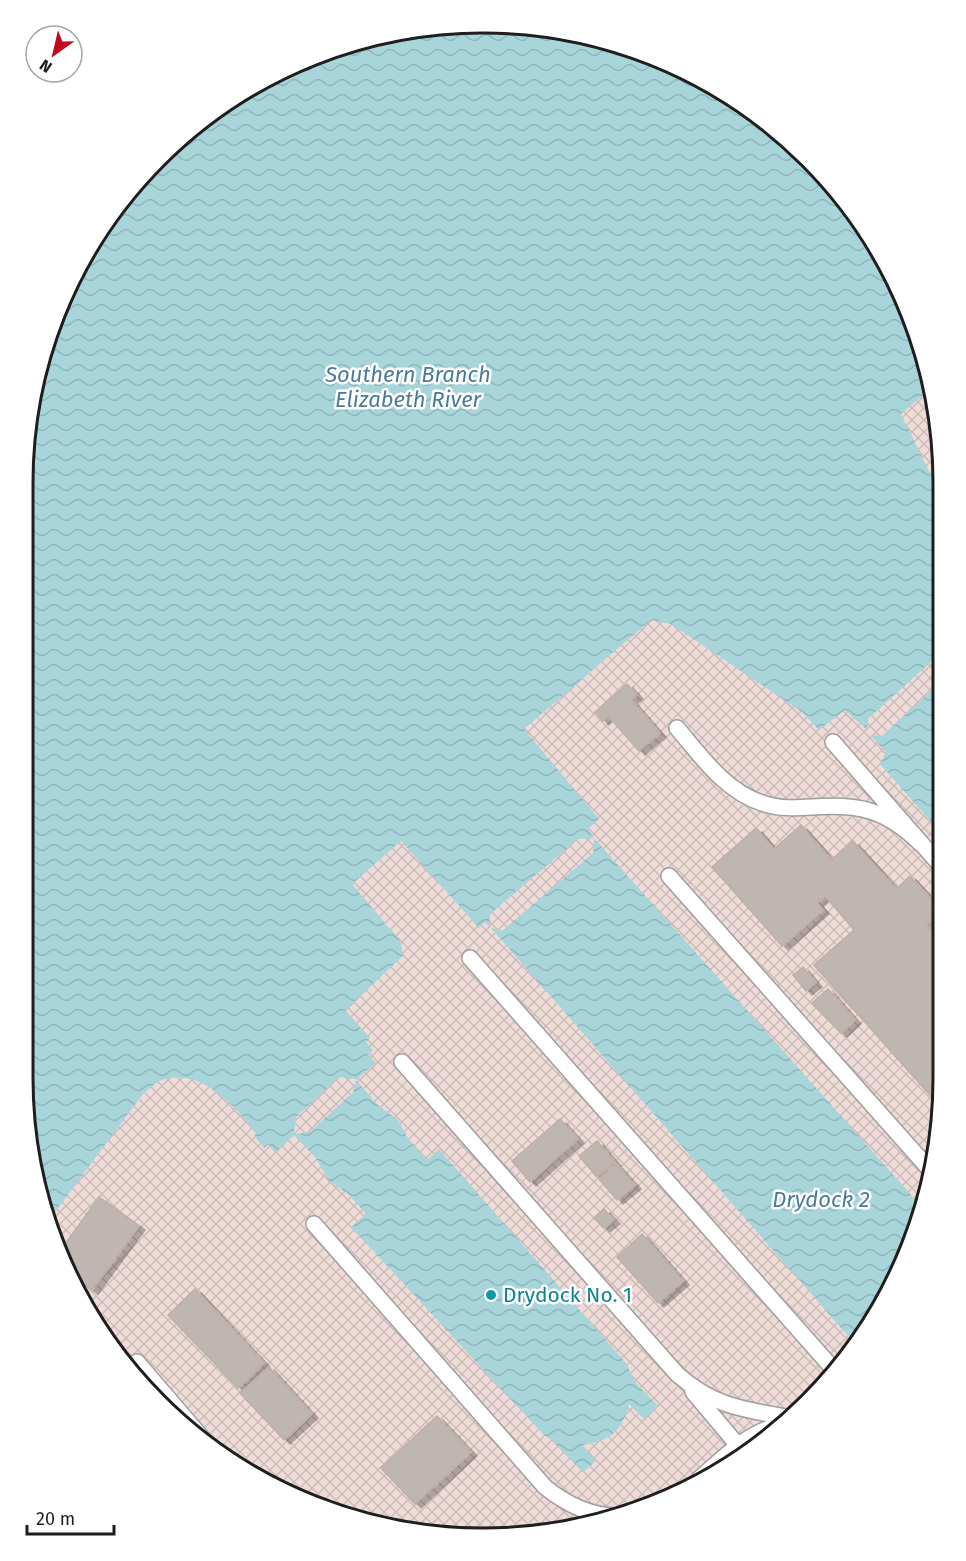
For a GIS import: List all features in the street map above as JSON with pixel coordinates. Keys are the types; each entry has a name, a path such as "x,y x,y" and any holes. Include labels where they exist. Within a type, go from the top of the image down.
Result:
{"lane":[{"path":"677,728 725,782 748,797 778,808 848,806 862,808 896,822 920,843"},
{"path":"833,742 933,857"},
{"path":"669,876 924,1164"},
{"path":"470,958 829,1365"},
{"path":"402,1062 740,1447"},
{"path":"314,1224 544,1487 569,1504 600,1513"},
{"path":"137,1362 172,1402"},
{"path":"677,1374 690,1386 717,1402 780,1416"}],"shaded area":[{"path":"888,286 918,367 929,424 932,454 932,1107 929,1137 918,1194 887,1277 873,1303 840,1352 821,1375 780,1416 733,1452 682,1482 599,1513 542,1524 483,1528 424,1524 367,1513 284,1482 233,1452 186,1416 145,1375 126,1352 93,1303 67,1250 48,1194 37,1137 33,1069"}],"water":[{"name":"Southern Branch Elizabeth River","path":"483,33 542,37 599,48 628,57 682,79 708,93 757,126 780,145 821,186 840,209 873,258 899,311 918,367 924,394 901,414 933,479 933,660 868,719 867,730 845,710 819,730 802,712 671,624 651,620 524,729 599,819 588,829 594,838 578,839 490,914 490,927 485,922 479,928 401,841 352,884 401,942 403,956 345,1010 370,1038 366,1042 373,1050 368,1055 376,1063 356,1080 378,1105 398,1120 409,1140 427,1160 439,1149 626,1363 635,1382 658,1406 644,1419 629,1404 623,1422 613,1434 600,1441 582,1445 596,1461 583,1472 543,1434 351,1227 366,1214 348,1194 328,1180 316,1158 294,1135 275,1153 269,1144 264,1148 254,1136 256,1133 227,1101 203,1084 190,1079 176,1077 162,1080 143,1094 54,1213 37,1137 33,1078 34,454 37,424 48,367 67,311 93,258 126,209 145,186 186,145 209,126 258,93 284,79 367,48 424,37 454,34","holes":["339,1077 356,1079 353,1092 310,1132 294,1134 296,1117"]},
{"path":"933,689 933,824 880,764 886,752 870,735 882,736"},
{"name":"Drydock 2","path":"594,838 916,1200 887,1277 850,1338 490,927 502,931 593,853"}],"building":[{"path":"627,684 637,695 631,700 660,733 639,751 608,716 603,721 595,712"},
{"path":"801,825 831,860 853,841 896,889 910,876 933,901 933,918 926,925 933,933 932,1098 814,965 854,930 825,896 817,903 823,910 782,946 712,867 756,828 774,849"},
{"path":"803,967 816,983 806,991 793,975"},
{"path":"828,989 855,1020 841,1033 812,1003"},
{"path":"560,1119 578,1139 530,1182 512,1161"},
{"path":"597,1141 615,1162 597,1177 579,1156"},
{"path":"616,1164 635,1185 617,1200 599,1179"},
{"path":"99,1197 139,1226 92,1290 82,1283 65,1244"},
{"path":"604,1209 614,1220 604,1228 594,1218"},
{"path":"642,1234 683,1281 658,1303 617,1257"},
{"path":"195,1289 264,1363 238,1388 168,1315"},
{"path":"269,1367 312,1414 284,1440 240,1393"},
{"path":"437,1416 471,1452 415,1504 381,1468"}],"place":[{"name":"Drydock No. 1","path":"491,1295"}]}
